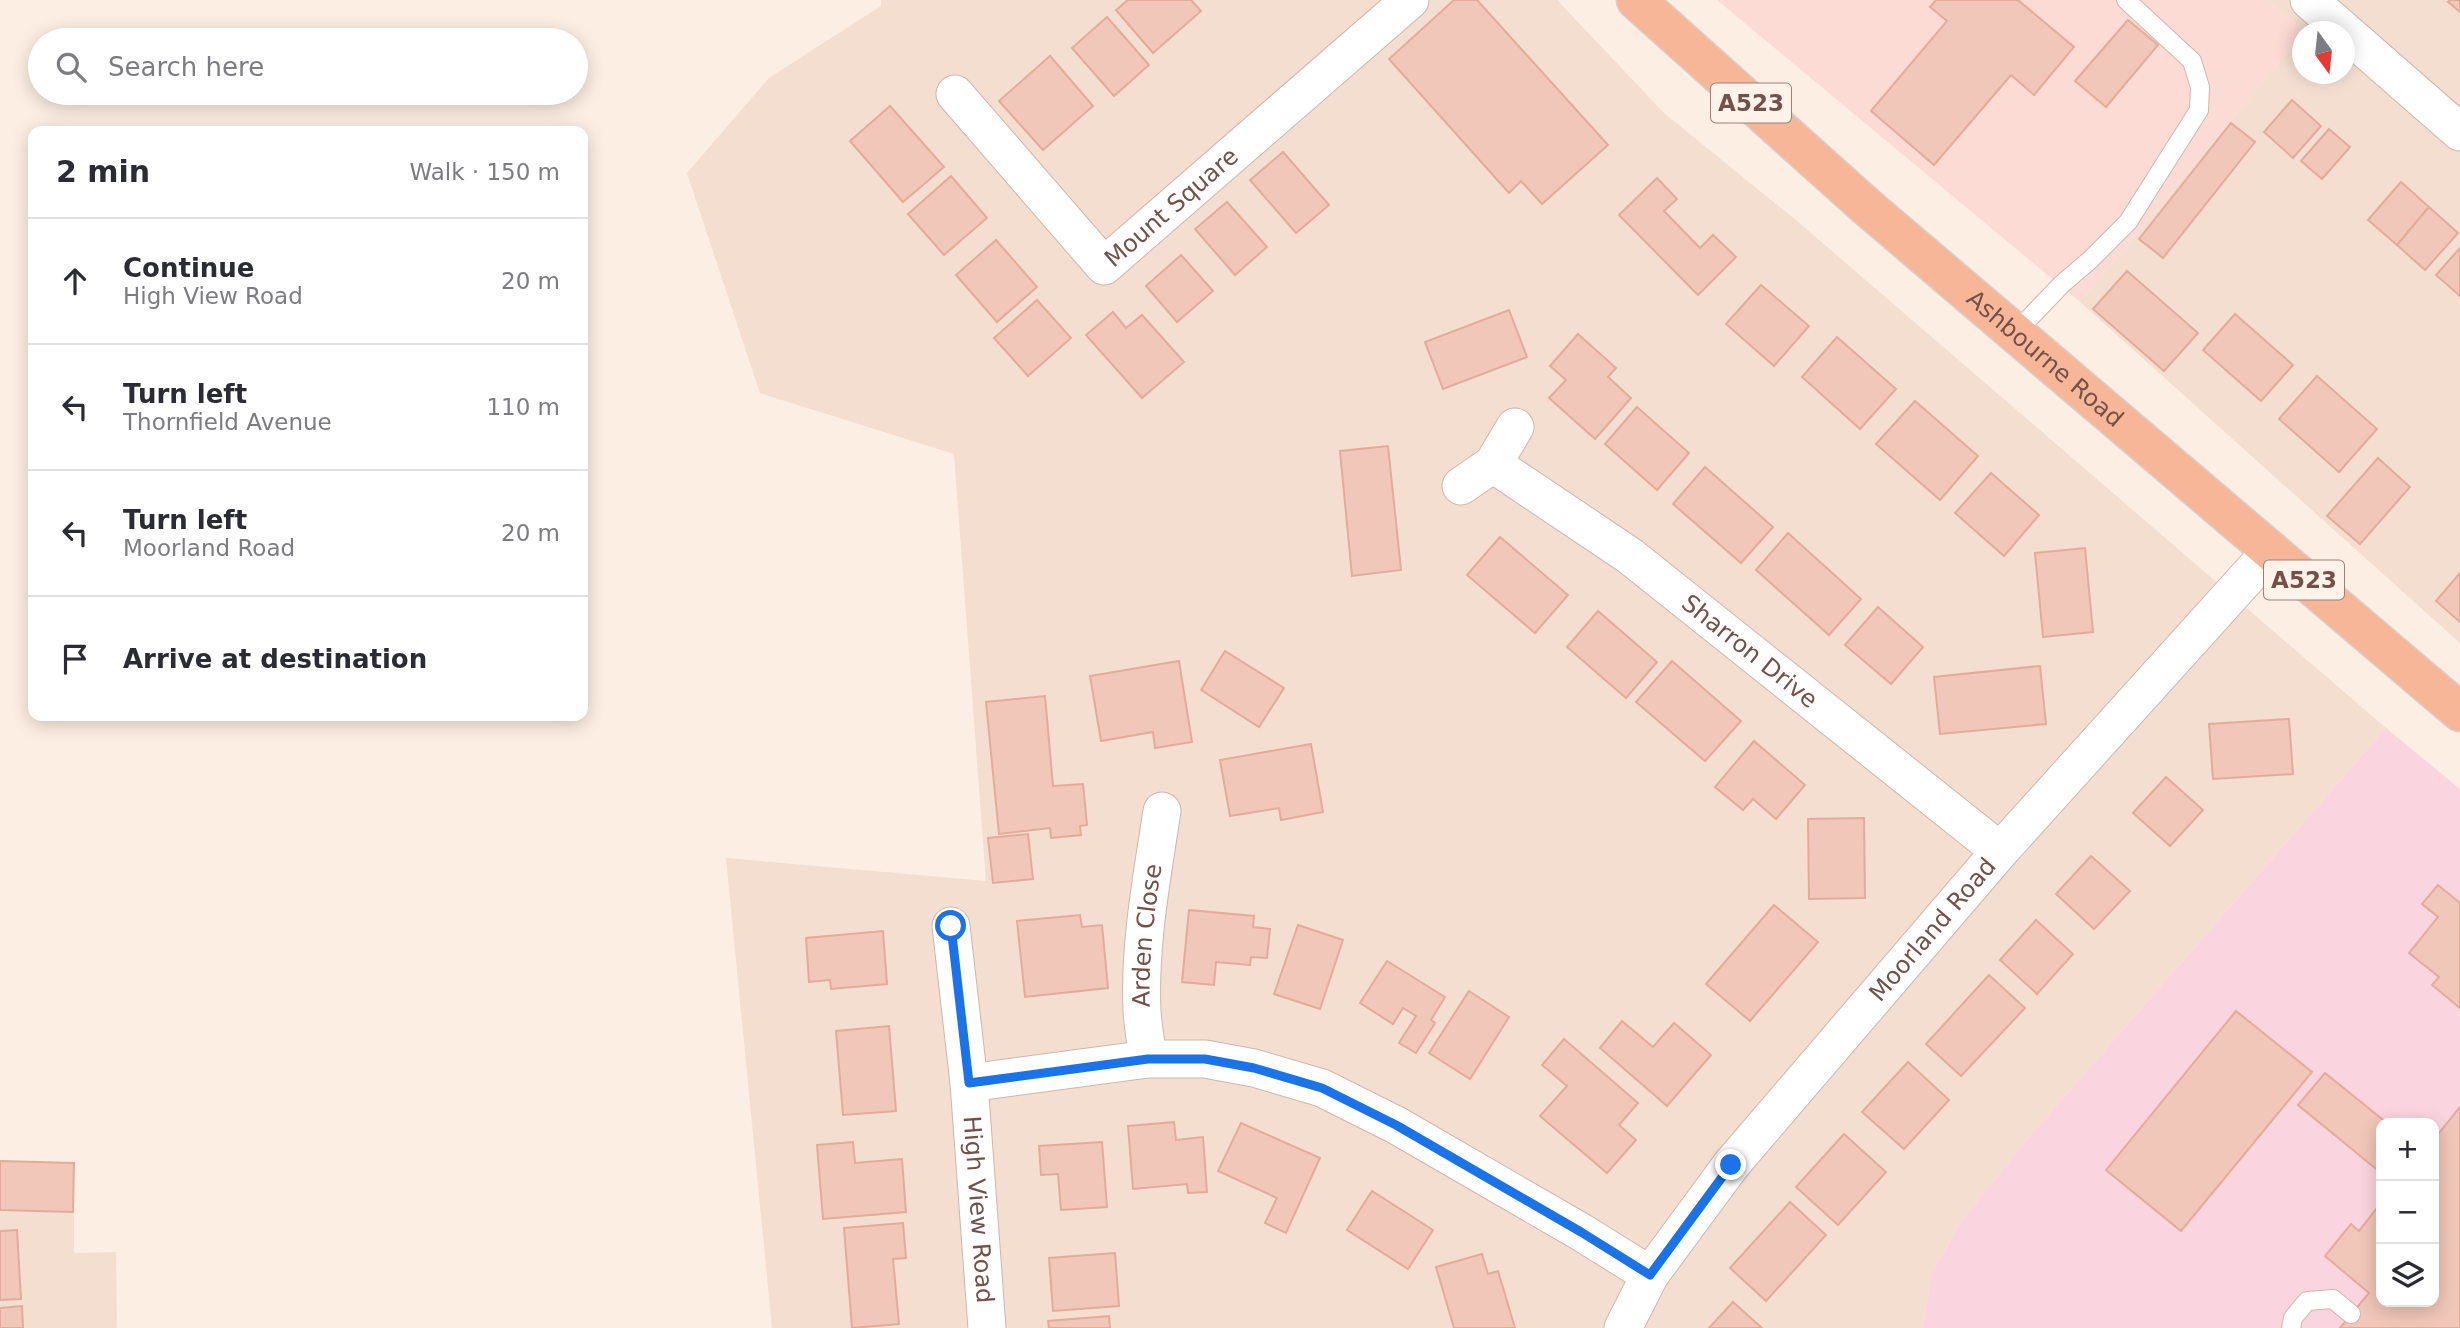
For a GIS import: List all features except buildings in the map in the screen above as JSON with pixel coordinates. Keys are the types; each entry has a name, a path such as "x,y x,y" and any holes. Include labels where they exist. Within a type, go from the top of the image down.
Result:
{"highway":[{"name":"Ashbourne Road","path":"1636,0 1867,207 2460,712"}],"street":[{"name":"Mount Square","path":"956,94 1104,265 1410,0"},
{"path":"2309,0 2460,132"},
{"path":"1461,486 1493,464 1515,427"},
{"name":"Sharron Drive","path":"1493,464 1630,556 2000,851"},
{"name":"Moorland Road","path":"1623,1328 1650,1275 1731,1165 2000,851 2270,552"},
{"name":"Arden Close","path":"1148,1059 1142,1012 1142,972 1147,906 1162,811"},
{"name":"High View Road","path":"951,926 969,1083 987,1328"},
{"path":"969,1083 1148,1059 1205,1059 1254,1068 1322,1088 1396,1125 1650,1275"}],"lane":[{"path":"2015,333 2128,222 2199,110 2200,87 2192,61 2126,0"},
{"path":"2291,1328 2293,1318 2307,1301 2333,1299 2351,1314"}],"shaded area":[{"path":"881,0 1557,0 1665,114 1797,221 2386,728 2025,1142 1960,1223 1931,1275 1923,1328 772,1328 726,858 986,881 954,454 760,393 687,173 769,78 881,6"},
{"path":"1717,0 2267,0 2293,21 2292,47 2080,302"},
{"path":"2267,0 2460,0 2460,643 2080,302 2292,47 2292,84 2355,84 2355,21 2293,21"},
{"path":"2386,728 2460,789 2460,1328 1923,1328 1931,1275 1960,1223 2025,1142"},
{"path":"0,1161 74,1163 74,1253 116,1252 117,1328 0,1328"}],"route":[{"path":"951,926 969,1083 1148,1059 1205,1059 1254,1068 1322,1088 1396,1125 1650,1275 1731,1165"}]}
